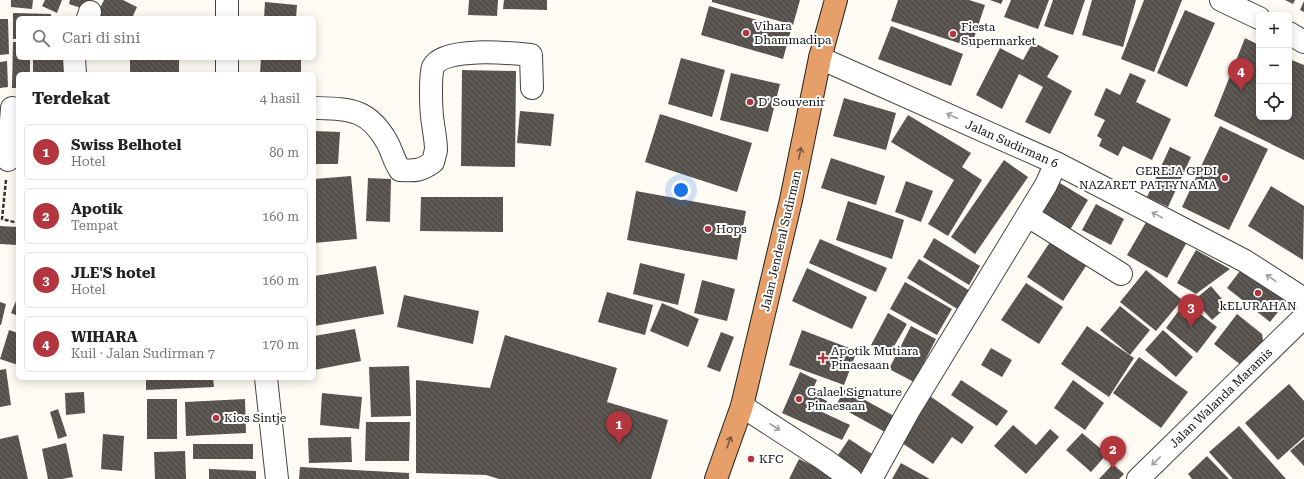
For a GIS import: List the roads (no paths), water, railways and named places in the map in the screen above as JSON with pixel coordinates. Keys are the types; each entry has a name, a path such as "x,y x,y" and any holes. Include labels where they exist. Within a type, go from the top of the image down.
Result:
{"highway":[{"name":"Jalan Jenderal Sudirman","path":"716,479 742,406 791,200 820,58 836,0"}],"street":[{"path":"227,0 227,16"},
{"path":"1221,0 1256,17"},
{"path":"1292,34 1304,42"},
{"path":"316,108 344,109 362,114 372,120 387,142 400,170 411,171 424,169 433,162 436,150 432,116 431,86 434,67 441,59 460,53 491,52 531,54 532,88"},
{"name":"Jalan Sudirman 6","path":"820,58 1056,163 1245,261 1304,299"},
{"path":"74,60 75,72"},
{"path":"227,60 227,72"},
{"path":"8,160 10,108"},
{"path":"872,479 909,410 1028,216 1046,185 1056,163"},
{"path":"1028,216 1121,274"},
{"name":"Jalan Walanda Maramis","path":"1138,479 1304,316"},
{"path":"266,380 277,479"},
{"path":"742,406 825,460 851,479"}],"place":[{"name":"Vihara Dhammadipa","path":"746,33"},
{"name":"Fiesta Supermarket","path":"953,34"},
{"name":"WIHARA","path":"1241,91"},
{"name":"D' Souvenir","path":"750,102"},
{"name":"GEREJA GPDI NAZARET PATTYNAMA","path":"1225,178"},
{"name":"Hops","path":"708,229"},
{"name":"kELURAHAN","path":"1258,293"},
{"name":"JLE'S hotel","path":"1191,327"},
{"name":"Apotik Mutiara Pinaesaan","path":"823,358"},
{"name":"Galael Signature Pinaesaan","path":"799,399"},
{"name":"Kios Sintje","path":"216,418"},
{"name":"Swiss Belhotel","path":"619,444"},
{"name":"KFC","path":"751,459"},
{"name":"Apotik","path":"1113,469"}]}
